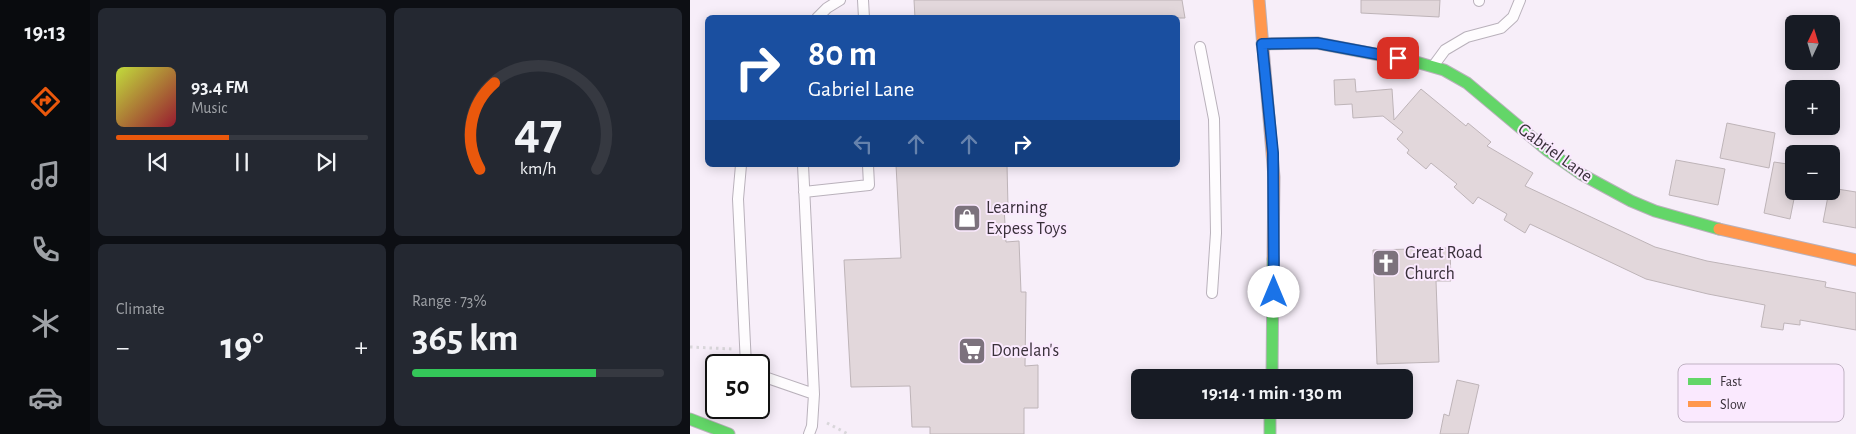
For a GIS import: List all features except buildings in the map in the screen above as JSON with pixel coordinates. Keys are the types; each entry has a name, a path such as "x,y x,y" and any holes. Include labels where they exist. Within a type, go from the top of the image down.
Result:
{"street":[{"path":"1259,0 1274,176 1272,369"},
{"name":"Gabriel Lane","path":"1262,44 1317,43 1433,66 1451,73 1467,83 1532,140 1556,157 1581,174 1631,201 1700,226 1856,260"},
{"path":"1270,419 1270,434"},
{"path":"690,420 729,434"}],"lane":[{"path":"819,15 840,0"},
{"path":"863,0 864,15"},
{"path":"1433,66 1445,50 1467,37 1501,28 1513,17 1520,0"},
{"path":"1200,47 1214,119 1216,234 1212,293"},
{"path":"741,167 738,199 745,354"},
{"path":"803,167 814,394 813,416 809,434"},
{"path":"804,192 869,185 868,167"},
{"path":"770,379 814,394"}],"path":[{"path":"690,347 745,349"},
{"path":"813,416 848,434"}],"traffic: fast":[{"path":"1262,44 1317,43 1416,62 1444,70 1467,83 1548,151 1581,174 1631,201 1655,211 1719,229"},
{"path":"1272,369 1273,259"},
{"path":"690,419 729,434"},
{"path":"1270,419 1270,434"}],"traffic: slow":[{"path":"1259,0 1274,177 1273,259"},
{"path":"1719,229 1856,260"}],"place":[{"name":"Learning Expess Toys","path":"967,218"},
{"name":"Great Road Church","path":"1386,263"},
{"name":"Donelan's","path":"972,351"}],"route":[{"path":"1274,292 1273,153 1262,44 1317,43 1398,58"}]}
